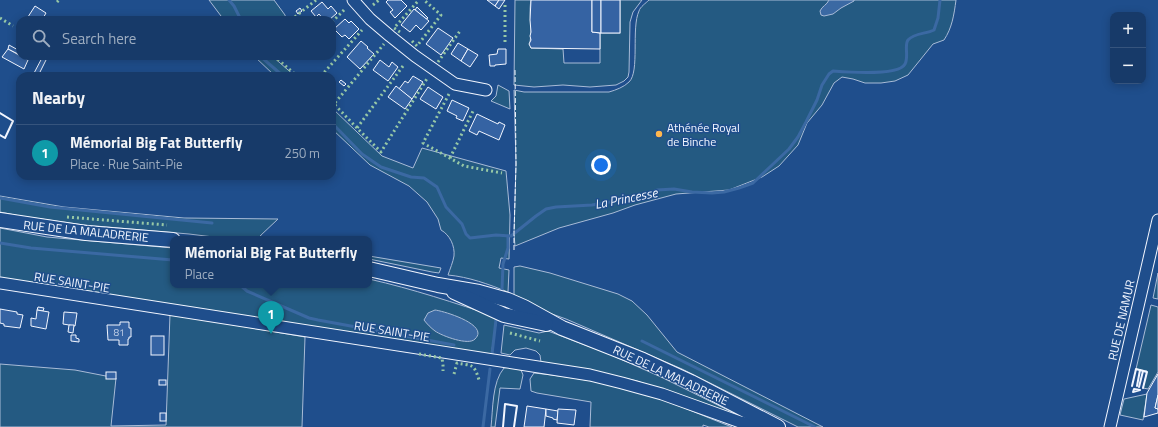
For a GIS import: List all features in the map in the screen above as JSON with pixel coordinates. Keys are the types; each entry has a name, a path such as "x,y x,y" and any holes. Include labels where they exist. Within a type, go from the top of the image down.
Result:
{"main road":[{"name":"RUE DE LA MALADRERIE","path":"0,220 86,233 170,240"},
{"name":"RUE DE LA MALADRERIE","path":"372,270 438,285 479,292 508,300 562,328 604,344 691,382 776,426"}],"street":[{"path":"352,0 370,19 390,36 415,56 455,84 486,90"},
{"name":"RUE DE NAMUR","path":"1110,427 1158,220"},
{"name":"RUE SAINT-PIE","path":"0,283 590,376 662,394 740,422 776,426"}],"shaded area":[{"path":"209,0 274,0 285,16 221,16"},
{"path":"515,0 531,0 531,48 563,49 564,63 600,63 600,33 620,33 620,0 642,0 633,12 630,22 628,77 616,85 590,87 563,85 534,87 514,85"},
{"name":"Athénée Royal de Binche","path":"649,0 956,0 951,26 944,40 933,44 908,75 895,81 881,83 865,83 842,77 834,83 822,105 807,123 798,145 779,166 762,177 729,190 676,194 635,205 613,213 559,228 515,246 516,164 514,90 524,92 609,92 625,85 632,77 634,69 636,28 639,11"},
{"path":"829,0 854,1 833,14 824,16 821,15 821,9"},
{"path":"258,60 277,60 290,72 271,72"},
{"path":"498,85 509,91 510,109 491,101 496,96"},
{"path":"336,112 382,156 413,168 422,148 506,171 510,215 509,259 501,258 499,268 509,270 508,292 478,281 448,275 454,256 453,245 447,235 441,230 438,219 427,202 409,186 370,165 336,133"},
{"path":"0,196 64,207 184,218 278,219 260,236 205,236 84,225 0,212"},
{"path":"0,228 47,237 170,248 170,288 372,288 372,280 434,296 497,317 491,356 0,280"},
{"path":"372,256 441,268 439,273 372,260"},
{"path":"520,266 550,273 618,294 632,301 647,315 677,352 823,427 798,427 682,369 566,319 538,309 514,297 514,267"},
{"path":"1158,273 1158,299 1153,298"},
{"path":"1151,305 1158,307 1158,372 1148,389 1143,388 1147,371 1136,369"},
{"path":"435,310 456,316 471,324 476,329 478,334 475,339 472,341 462,341 449,338 435,331 424,320 428,313"},
{"path":"170,314 305,337 302,427 0,427 0,364 75,370 116,378 111,426 166,425"},
{"path":"504,325 539,333 548,331 609,354 661,377 746,419 637,381 603,373 541,362 540,355 536,351 526,348 515,350 510,355 501,353"},
{"path":"510,367 521,370 523,375 520,389 500,388 495,427 491,427 497,381 504,368"},
{"path":"534,373 591,381 632,390 668,401 732,427 709,427 703,425 703,427 590,427 591,402 531,391 530,379"},
{"path":"1147,394 1143,420 1120,415 1124,399"}],"building":[{"path":"388,0 401,0 407,6 395,18 390,12 393,10 386,2"},
{"path":"487,0 499,0 495,6"},
{"path":"499,0 505,0 499,9 495,6"},
{"path":"531,0 592,0 592,32 600,33 600,49 531,48 529,44 531,40"},
{"path":"592,0 601,0 601,33 592,32"},
{"path":"601,0 620,0 620,33 601,33"},
{"path":"322,2 328,9 331,6 337,13 334,16 321,16 319,14 315,16 311,11"},
{"path":"35,6 46,13 44,16 29,16"},
{"path":"417,7 428,18 426,19 415,10"},
{"path":"300,8 302,11 298,14 296,11"},
{"path":"414,9 429,21 421,30 416,25 410,32 401,25"},
{"path":"345,19 349,23 351,21 359,29 349,39 345,35 342,37 336,31 336,27"},
{"path":"438,28 453,38 441,55 426,44"},
{"path":"361,41 374,54 360,69 347,57"},
{"path":"458,43 468,49 461,61 451,54"},
{"path":"9,45 16,49 16,53 8,49"},
{"path":"8,49 16,53 16,60 28,60 24,69 2,57"},
{"path":"468,49 478,55 470,67 461,61"},
{"path":"498,49 506,49 506,64 490,66 489,55 497,54"},
{"path":"41,60 46,60 40,72 35,72"},
{"path":"380,60 389,67 392,62 398,67 388,81 373,70"},
{"path":"413,76 423,82 412,99 399,89 405,81 408,83"},
{"path":"341,80 346,84 344,86 339,82"},
{"path":"396,86 412,99 405,109 388,97"},
{"path":"428,87 443,97 436,109 420,99"},
{"path":"452,100 469,108 463,121 447,111"},
{"path":"477,114 498,124 499,122 505,125 499,140 479,131 477,135 469,131"},
{"path":"38,307 44,308 43,311 37,310"},
{"path":"0,309 17,312 17,314 23,315 20,328 4,326 4,324 0,323"},
{"path":"37,310 49,312 46,329 31,326 31,318 36,319"},
{"path":"64,312 77,313 75,326 63,324"},
{"path":"120,322 129,322 131,337 128,339 128,345 119,345 119,340 108,340 107,325 120,325"},
{"path":"69,325 74,325 73,333 68,332"},
{"path":"71,335 76,335 79,342 71,341"},
{"path":"151,336 164,336 164,355 151,355"},
{"path":"106,372 116,372 116,379 106,379"},
{"path":"1158,374 1158,395 1155,408 1158,409 1158,413 1144,417 1147,393"},
{"path":"159,380 166,380 166,385 159,385"},
{"path":"1158,395 1158,409 1155,408"},
{"path":"527,406 546,409 544,427 524,427"},
{"path":"546,409 558,411 557,420 546,416"},
{"path":"558,409 576,410 574,425 557,423"},
{"path":"160,413 166,413 166,421 160,421"}],"waterway":[{"name":"La Princesse","path":"229,0 239,16"},
{"name":"La Princesse","path":"336,127 362,154 381,167 411,177 424,178 437,187 446,207 462,224 466,234 470,238 496,235 511,236 546,209 556,207 592,205 641,197 657,190 674,189 692,192 724,192 753,183 789,149 798,137 817,100 822,85 829,74 833,71 883,72 901,68 905,64 907,58 906,45 908,40 913,36 934,30 938,18 940,0"},
{"name":"La Princesse","path":"265,60 278,72"},
{"path":"0,198 50,207 212,223"},
{"path":"502,289 503,264 508,248 508,236"},
{"path":"0,243 31,248 170,260"},
{"path":"244,288 247,291 309,318 454,345"},
{"path":"492,354 496,320"},
{"path":"642,341 815,427"},
{"path":"483,427 490,369"}],"hedge":[{"path":"296,16 316,0"},
{"path":"373,5 379,0"},
{"path":"400,32 394,28 419,0"},
{"path":"412,41 417,46 441,15 424,0"},
{"path":"505,4 505,42"},
{"path":"336,18 346,8"},
{"path":"0,18 13,26"},
{"path":"336,59 362,30"},
{"path":"438,62 460,31"},
{"path":"336,102 384,44"},
{"path":"279,60 292,72"},
{"path":"325,72 335,60"},
{"path":"403,66 357,128 381,152 428,77"},
{"path":"449,94 423,143 464,166 502,173"},
{"path":"336,106 357,128"},
{"path":"450,158 474,109"},
{"path":"67,217 167,225"},
{"path":"510,333 540,341"},
{"path":"419,354 442,358 443,371"},
{"path":"454,374 457,363 469,365 474,368 479,380"}],"fence":[{"path":"514,250 516,164 515,69"}],"wall":[{"path":"0,113 13,121 5,138 0,135"},
{"path":"1132,386 1136,369 1147,372 1143,388"},
{"path":"1137,386 1140,370"},
{"path":"1139,387 1143,371"},
{"path":"1134,389 1140,390 1133,392 1134,389"},
{"path":"503,427 505,404 517,406 514,427"}],"place":[{"name":"Athénée Royal de Binche","path":"659,134"},
{"name":"Mémorial Big Fat Butterfly","path":"271,334"}]}
